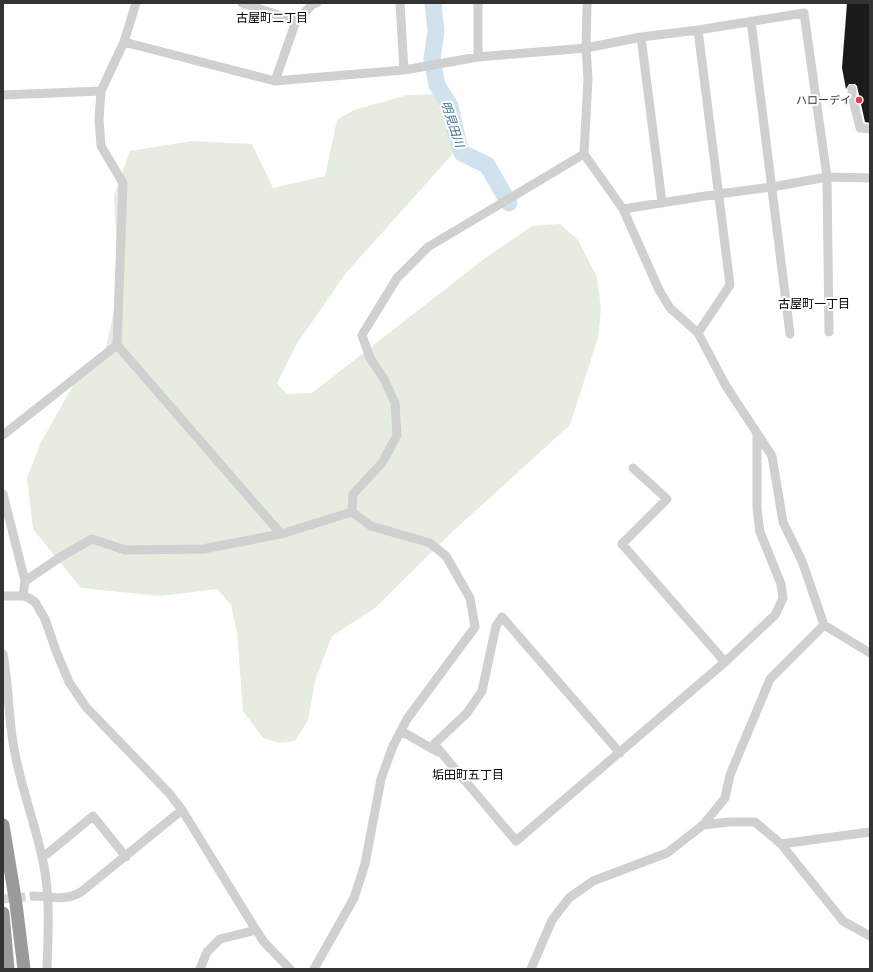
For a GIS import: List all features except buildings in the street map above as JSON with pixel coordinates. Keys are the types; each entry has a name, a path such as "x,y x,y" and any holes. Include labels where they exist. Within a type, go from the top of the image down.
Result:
{"highway":[{"path":"3,825 16,904 24,969"},
{"path":"3,914 8,969"}],"street":[{"path":"136,3 124,42 101,91 99,119 101,146 123,183 117,345 281,534"},
{"path":"242,3 296,20"},
{"path":"275,81 296,20 313,4 317,3"},
{"path":"400,3 404,70"},
{"path":"478,3 478,57"},
{"path":"587,3 586,48 588,79 584,154 623,209 659,290 670,308 698,334 726,386 772,456 783,522 802,561 824,625 870,653"},
{"path":"124,42 275,81 404,70 478,57 586,48 641,37 698,30 804,12 827,177 829,332"},
{"path":"751,21 790,334"},
{"path":"698,30 730,285 698,334"},
{"path":"641,37 662,202"},
{"path":"852,89 852,96 860,128 870,129"},
{"path":"3,95 101,91"},
{"path":"352,512 353,494 382,463 397,435 395,403 384,380 370,358 362,335 397,278 428,247 584,154"},
{"path":"623,209 662,202 772,187 827,177 870,178"},
{"path":"3,435 117,345"},
{"path":"620,753 502,617 496,626 482,691 467,713 434,744 516,841 620,753 725,662 775,615 783,598 781,584 760,532 757,509 757,434"},
{"path":"633,468 666,499 622,544 725,662"},
{"path":"3,494 25,581 23,596"},
{"path":"25,581 92,538 125,550 203,549 281,534 352,512"},
{"path":"314,969 354,898 365,864 381,779 393,746 407,718 475,627 470,598 446,556 430,543 371,526 352,512"},
{"path":"3,596 23,596 35,602 45,619 69,682 86,707 169,793 182,810 264,942 290,969"},
{"path":"531,969 552,920 569,898 593,881 667,853 703,825 725,798 730,775 770,679 824,625"},
{"path":"3,654 14,748 45,871 48,897 47,969"},
{"path":"401,731 443,755"},
{"path":"34,896 65,898 73,897 182,810"},
{"path":"46,854 93,816 126,856"},
{"path":"703,825 729,822 755,822 781,844 843,921 870,936"},
{"path":"781,844 870,832"},
{"path":"200,969 207,952 220,939 256,930"}],"shaded area":[{"path":"443,94 451,105 466,139 346,273 296,345 277,383 286,394 312,393 484,259 532,226 560,224 578,240 597,277 601,308 598,338 570,425 451,533 375,608 332,636 316,677 308,720 295,741 279,743 263,738 243,711 237,632 231,605 217,589 160,596 81,588 33,529 27,478 41,442 74,384 105,351 119,289 114,196 130,151 192,141 252,144 273,188 325,176 337,120 354,110 407,95"}],"waterway":[{"name":"明見田川","path":"433,3 436,31 432,59 437,85 450,106 462,153 487,165 509,203"}],"tunnel":[{"path":"3,899 34,896"}],"place":[{"name":"ハローデイ","path":"859,100"}],"district":[{"name":"古屋町二丁目","path":"272,17"},
{"name":"古屋町一丁目","path":"814,303"},
{"name":"垢田町五丁目","path":"468,774"}]}
